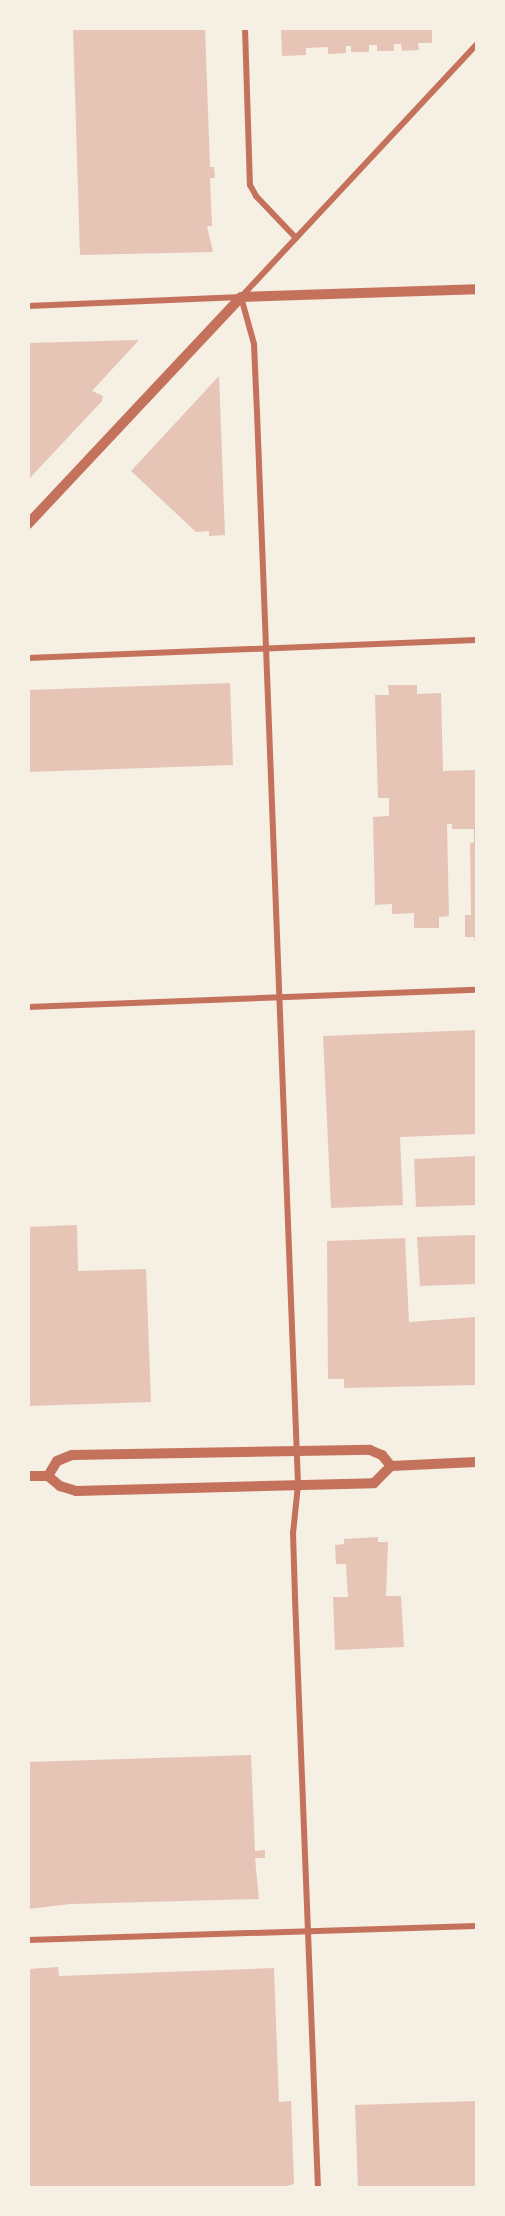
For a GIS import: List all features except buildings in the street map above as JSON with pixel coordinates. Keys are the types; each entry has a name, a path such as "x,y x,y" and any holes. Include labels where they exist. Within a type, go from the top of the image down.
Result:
{"street":[{"path":"245,28 250,185 256,196 296,238"},
{"path":"28,524 477,45"},
{"path":"28,306 477,290"},
{"path":"241,297 254,344 298,1485 293,1533 306,1932 318,2187"},
{"path":"28,658 477,640"},
{"path":"28,1007 477,990"},
{"path":"48,1476 57,1461 72,1455 370,1450 382,1455 391,1466"},
{"path":"28,1476 48,1476 60,1486 76,1491 374,1483 391,1466 477,1462"},
{"path":"28,1940 477,1926"}]}
